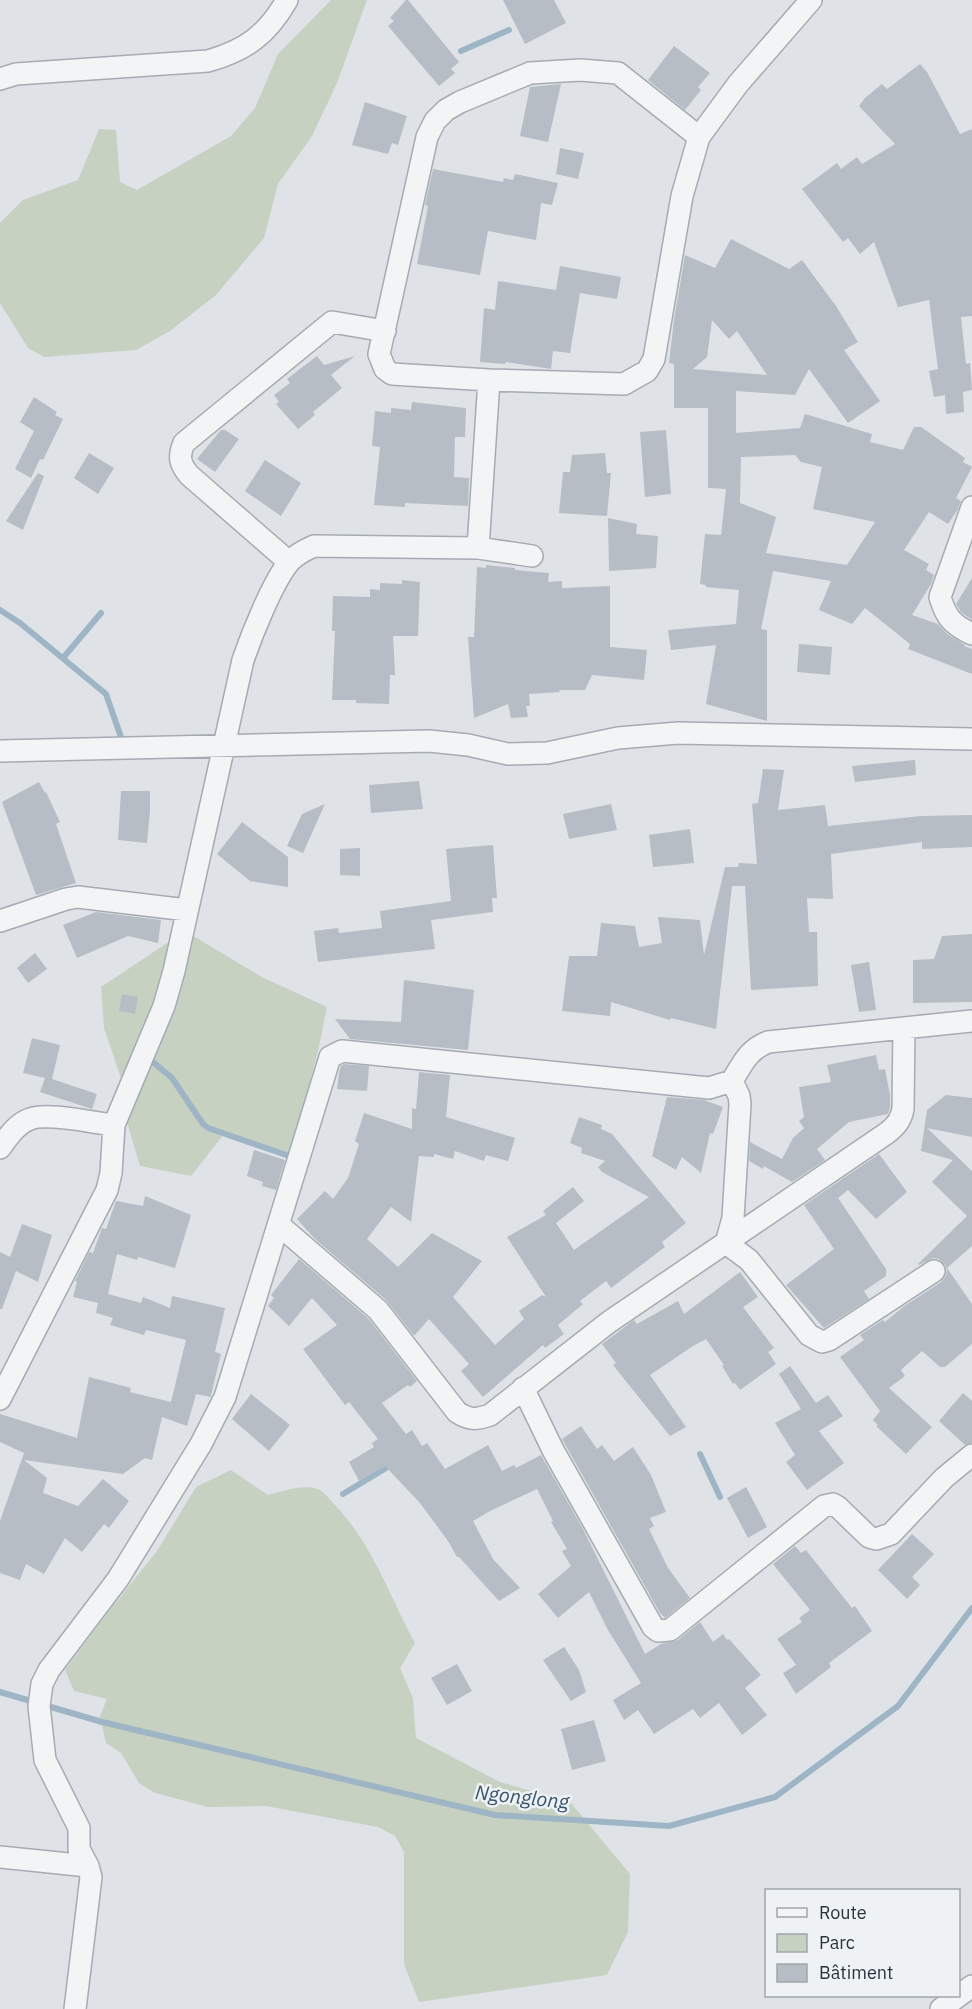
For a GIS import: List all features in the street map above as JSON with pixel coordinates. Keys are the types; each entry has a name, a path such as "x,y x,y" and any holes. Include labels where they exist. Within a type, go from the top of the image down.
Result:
{"street":[{"path":"0,79 16,74 208,61 231,54 249,44 266,30 286,0"},
{"path":"699,137 618,73 579,70 531,73 446,110 435,121 427,136 386,331 379,354 385,369 392,374 489,380 624,384 647,371 654,359 682,196 699,137 738,84 811,0"},
{"path":"289,562 189,476 181,465 180,453 184,443 332,322 386,331"},
{"path":"478,548 489,380"},
{"path":"972,507 940,597 943,609 955,626 972,634"},
{"path":"0,1399 107,1190 111,1173 114,1125 164,1006 174,971 243,660 251,638 289,562 314,546 478,548 532,556"},
{"path":"0,751 429,741 517,754 547,753 618,738 678,733 972,739"},
{"path":"0,921 78,897 187,910"},
{"path":"75,2009 91,1877 79,1849 79,1828 45,1760 39,1706 42,1684 49,1670 118,1579 211,1426 225,1397 330,1057 342,1051 709,1088 732,1081 747,1055 756,1047 768,1042 972,1021"},
{"path":"279,1225 378,1310 457,1412 465,1418 477,1419 490,1415 609,1322 896,1125 902,1116 903,1109 904,1028"},
{"path":"726,1243 733,1218 740,1104 732,1081"},
{"path":"0,1149 21,1124 29,1119 43,1116 114,1125"},
{"path":"726,1243 749,1260 809,1335 822,1342 829,1340 934,1270"},
{"path":"523,1388 553,1450 653,1628 658,1631 669,1630 824,1506 833,1504 838,1507 869,1537 876,1539 891,1534 944,1478 972,1455"},
{"path":"0,1857 88,1866"},
{"path":"941,2009 957,1997"}],"green space":[{"path":"331,0 367,0 337,83 312,136 278,184 264,238 216,295 170,331 136,350 44,357 28,348 0,303 0,223 23,200 78,180 99,129 116,130 120,182 137,190 231,136 255,108 278,54"},
{"path":"185,931 262,977 327,1007 291,1154 224,1134 191,1176 140,1166 126,1119 127,1096 104,1028 101,987"},
{"path":"231,1470 268,1495 299,1488 320,1490 345,1516 357,1533 368,1550 415,1643 400,1668 413,1698 416,1738 500,1782 570,1802 630,1874 628,1932 607,1975 419,2002 404,1964 404,1852 395,1836 378,1827 266,1806 208,1807 155,1793 139,1783 121,1753 106,1743 100,1716 107,1699 74,1691 65,1670 157,1551 196,1487"}],"building":[{"path":"406,0 459,62 451,69 455,73 439,86 388,26 394,21 390,18"},
{"path":"503,0 554,0 566,23 525,44"},
{"path":"674,46 710,73 698,87 701,90 685,110 648,80"},
{"path":"920,64 927,72 960,134 972,129 972,316 961,317 966,364 970,363 972,390 963,392 964,412 946,414 945,395 934,397 929,371 938,369 929,300 898,307 874,242 860,254 848,238 843,242 802,189 837,163 841,169 857,157 862,164 895,144 859,106 882,84 887,89"},
{"path":"561,84 548,142 520,136 530,87"},
{"path":"365,102 407,116 398,145 392,143 388,154 352,145"},
{"path":"560,148 584,153 578,179 556,174"},
{"path":"433,169 503,182 504,178 513,180 515,174 558,183 552,205 541,203 536,240 488,231 480,275 417,264 428,206 425,205"},
{"path":"731,239 789,269 802,260 836,306 858,342 844,350 880,401 848,423 809,369 795,395 736,391 736,433 800,428 805,414 872,434 870,442 903,450 914,427 921,427 965,458 963,462 972,467 956,498 961,501 958,509 948,524 929,512 904,550 929,564 926,570 934,575 912,615 938,624 947,634 972,649 972,674 908,649 910,644 865,608 852,624 819,610 831,581 773,571 761,629 767,630 767,721 706,704 716,645 671,650 668,630 736,624 739,590 706,587 700,584 705,534 721,535 726,489 708,488 708,408 674,408 674,364 669,363 685,255 715,268","holes":["712,320 729,339 737,331 767,375 693,369 707,357","795,455 801,462 822,467 813,509 875,522 847,565 766,553 776,517 740,503 741,457"]},
{"path":"560,266 621,277 617,299 580,293 570,353 553,351 551,369 506,362 505,364 480,362 484,308 495,310 498,281 556,290"},
{"path":"317,356 324,365 355,356 331,375 342,388 313,412 315,415 298,429 276,404 279,402 274,395 290,383 287,379"},
{"path":"34,397 57,412 55,415 63,419 43,460 40,459 31,478 15,469 34,431 20,422"},
{"path":"412,402 466,408 465,437 455,437 454,477 469,478 468,506 405,503 405,507 374,505 380,447 372,446 375,411 391,413 391,408 411,410"},
{"path":"221,430 239,439 215,472 197,459"},
{"path":"666,430 671,494 645,497 640,432"},
{"path":"89,453 114,468 98,494 74,478"},
{"path":"605,453 607,473 611,473 607,516 559,513 563,472 570,472 572,455"},
{"path":"265,460 301,483 281,516 245,491"},
{"path":"38,473 44,476 23,530 6,521"},
{"path":"608,518 637,524 636,534 658,536 656,568 609,571"},
{"path":"486,565 549,573 548,582 562,581 562,588 610,586 610,647 647,650 644,680 592,675 585,690 559,690 560,692 529,694 530,706 526,706 528,717 511,718 508,704 474,718 468,637 474,637 477,567 486,568"},
{"path":"972,578 972,620 961,612 956,604"},
{"path":"402,580 420,582 418,636 393,636 395,675 390,675 389,704 332,700 335,631 332,631 333,596 370,597 370,589 380,590 380,583 402,584"},
{"path":"799,644 832,647 830,675 797,672"},
{"path":"915,760 916,775 855,782 852,766"},
{"path":"763,769 784,770 778,810 825,805 828,826 921,816 972,815 972,847 922,849 922,842 831,854 833,899 807,898 809,932 817,932 818,986 751,990 745,886 732,886 716,1029 671,1018 670,1020 611,1002 610,1016 562,1011 569,956 597,956 601,923 635,926 639,947 662,943 658,917 700,920 704,955 725,867 738,867 739,863 757,864 752,804 758,803"},
{"path":"419,781 423,809 371,813 369,785"},
{"path":"39,782 60,822 56,824 76,883 36,895 2,802"},
{"path":"121,791 150,791 147,843 118,840"},
{"path":"325,804 303,853 287,846 302,814"},
{"path":"611,804 617,830 569,839 563,814"},
{"path":"242,822 288,857 288,887 250,881 217,854"},
{"path":"690,829 694,863 653,867 649,835"},
{"path":"493,845 497,898 492,898 493,912 431,920 435,949 318,962 314,931 338,928 339,933 382,928 380,911 451,901 446,849"},
{"path":"360,848 360,876 340,875 340,849"},
{"path":"96,912 161,920 158,943 128,936 77,958 63,925"},
{"path":"972,934 972,1002 913,1003 913,960 934,959 942,936"},
{"path":"35,953 47,969 28,983 17,968"},
{"path":"869,962 876,1010 859,1012 851,965"},
{"path":"404,980 474,990 468,1050 350,1039 335,1019 401,1022"},
{"path":"122,994 138,997 135,1014 119,1011"},
{"path":"32,1038 60,1045 52,1079 97,1094 92,1109 40,1092 45,1078 23,1073"},
{"path":"876,1055 879,1070 885,1069 890,1095 888,1114 849,1122 817,1149 825,1160 792,1182 764,1166 763,1169 749,1161 750,1142 782,1159 793,1138 804,1128 799,1121 804,1117 799,1087 831,1082 827,1065"},
{"path":"344,1064 369,1066 367,1091 337,1089 339,1073"},
{"path":"419,1072 450,1075 446,1117 515,1138 508,1161 486,1155 484,1161 455,1151 453,1159 434,1154 434,1157 419,1156 411,1222 391,1207 367,1239 398,1267 432,1233 482,1261 453,1297 495,1345 524,1319 519,1311 542,1295 546,1297 507,1237 546,1215 543,1211 573,1187 584,1201 556,1223 574,1250 649,1197 602,1172 598,1167 605,1161 581,1153 582,1148 570,1143 579,1117 602,1125 601,1129 612,1134 686,1223 662,1242 665,1247 611,1288 606,1281 580,1301 583,1304 558,1325 564,1334 545,1348 543,1345 483,1397 461,1371 469,1364 429,1319 414,1336 386,1300 315,1239 297,1219 325,1191 333,1199 348,1178 359,1144 355,1141 364,1113 412,1129 412,1108 416,1109"},
{"path":"946,1095 972,1098 972,1137 927,1128 972,1171 972,1246 947,1268 972,1304 972,1344 945,1367 940,1367 922,1351 901,1370 905,1376 889,1388 932,1427 906,1454 876,1426 878,1425 873,1420 880,1411 840,1357 864,1340 860,1335 883,1320 885,1322 946,1276 945,1265 939,1259 933,1258 918,1264 967,1216 932,1182 953,1160 921,1151 927,1110"},
{"path":"667,1097 704,1100 723,1107 713,1134 710,1133 701,1173 682,1157 676,1170 652,1156"},
{"path":"254,1150 285,1160 276,1190 262,1186 263,1182 247,1176"},
{"path":"879,1154 907,1192 876,1219 848,1190 838,1198 886,1269 886,1276 864,1291 869,1299 824,1328 786,1285 834,1249 804,1205"},
{"path":"145,1196 191,1215 175,1268 138,1257 137,1260 117,1254 108,1294 141,1303 143,1297 170,1308 172,1296 225,1308 215,1352 221,1354 211,1397 196,1394 187,1426 162,1417 152,1460 145,1458 123,1474 24,1460 47,1478 43,1493 78,1506 103,1479 129,1501 109,1528 104,1524 82,1552 65,1538 44,1574 26,1564 20,1580 0,1573 0,1521 24,1453 0,1442 0,1414 77,1438 89,1377 131,1388 130,1392 171,1402 186,1340 146,1330 144,1335 110,1325 113,1318 96,1313 98,1303 73,1297 77,1282 75,1281 89,1252 93,1253 102,1228 106,1229 116,1201 143,1206"},
{"path":"22,1224 52,1235 38,1282 16,1271 2,1309 0,1309 0,1252 10,1257"},
{"path":"299,1259 369,1319 417,1381 382,1403 406,1434 412,1430 422,1446 427,1443 445,1469 488,1445 502,1471 514,1465 516,1468 541,1455 583,1529 645,1654 661,1644 678,1640 700,1622 713,1642 723,1634 761,1675 745,1688 767,1715 742,1735 719,1703 700,1718 693,1709 654,1734 638,1710 624,1720 613,1700 641,1683 608,1630 589,1592 558,1618 538,1594 571,1566 562,1551 567,1549 551,1522 553,1521 537,1489 473,1521 493,1559 520,1588 499,1601 457,1557 420,1503 385,1466 359,1481 349,1462 374,1447 372,1443 378,1439 349,1402 345,1405 303,1349 337,1325 312,1298 289,1326 268,1306 274,1298 271,1295"},
{"path":"740,1272 758,1297 743,1307 774,1348 768,1352 776,1364 740,1390 735,1383 733,1384 722,1366 724,1365 706,1339 650,1375 686,1427 670,1436 613,1365 616,1363 602,1344 634,1320 637,1324 678,1301 684,1314"},
{"path":"790,1366 816,1403 828,1395 843,1416 819,1431 844,1463 807,1490 786,1462 795,1455 775,1423 801,1409 779,1374"},
{"path":"963,1393 972,1401 972,1443 965,1445 939,1421"},
{"path":"251,1394 290,1425 269,1451 232,1419"},
{"path":"581,1426 597,1449 602,1445 614,1461 633,1447 651,1475 666,1512 650,1518 654,1526 649,1529 668,1568 690,1598 665,1618 660,1613 562,1439"},
{"path":"746,1487 767,1527 748,1538 727,1498"},
{"path":"912,1534 934,1554 912,1577 920,1585 907,1599 878,1570"},
{"path":"795,1546 801,1553 806,1550 852,1608 855,1606 872,1631 829,1663 831,1667 796,1694 783,1673 796,1665 777,1639 802,1622 799,1618 810,1610 773,1564"},
{"path":"564,1647 579,1670 586,1692 571,1701 543,1660"},
{"path":"457,1664 472,1691 447,1705 431,1678"},
{"path":"594,1720 606,1761 572,1770 561,1729"}],"waterway":[{"path":"461,51 509,30"},
{"path":"0,610 20,623 106,694 123,743"},
{"path":"63,658 101,613"},
{"path":"148,1058 172,1078 208,1128 295,1158"},
{"path":"700,1454 720,1497"},
{"path":"343,1494 386,1468"},
{"name":"Ngonglong","path":"0,1692 102,1722 495,1815 669,1826 775,1797 898,1706 972,1608"}]}
